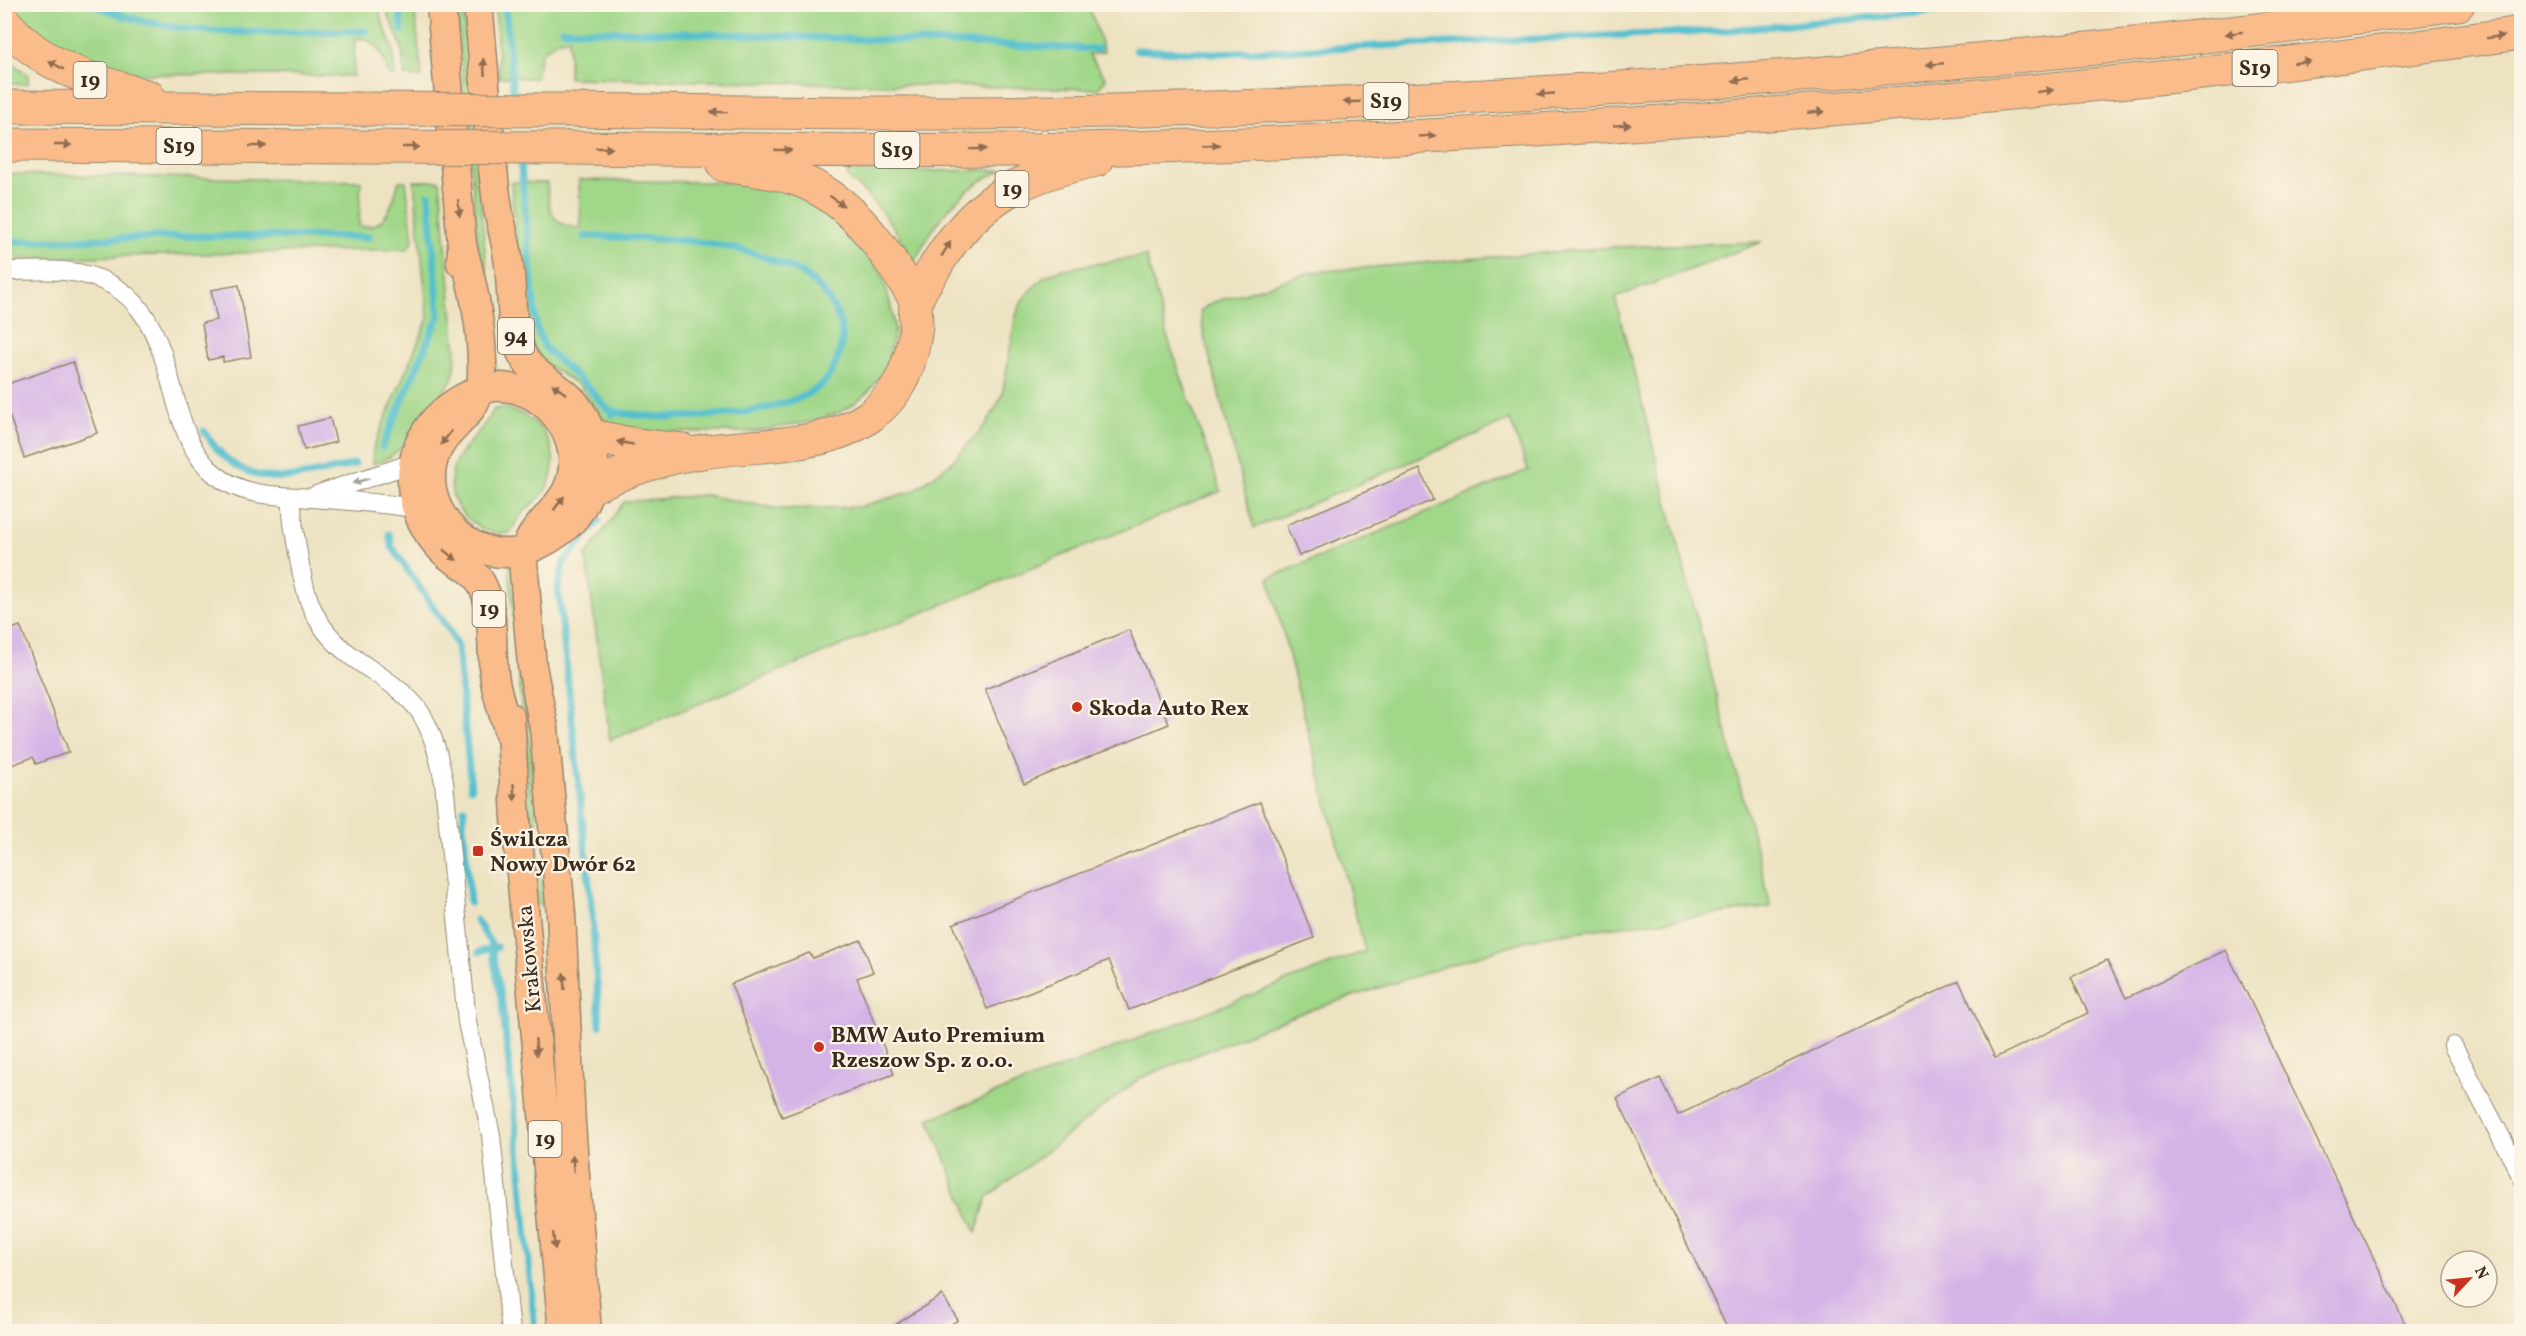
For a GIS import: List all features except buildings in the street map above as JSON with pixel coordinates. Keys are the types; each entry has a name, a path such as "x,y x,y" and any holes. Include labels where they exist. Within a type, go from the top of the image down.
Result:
{"highway":[{"name":"S19","path":"4,107 778,113 1108,111 1576,92 1994,59 2342,20 2458,4"},
{"name":"19","path":"4,21 27,45 60,68 93,81 191,108"},
{"name":"S19","path":"4,145 822,150 1153,147 1370,139 1782,115 2171,77 2355,56 2522,33"},
{"name":"19","path":"591,487 614,476 701,452 816,439 855,425 869,417 894,393 906,371 914,343 916,299 956,234 975,214 994,199 1063,167 1153,147"},
{"path":"640,148 793,178 820,190 838,201 862,222 916,299"},
{"path":"578,433 635,445 701,452"}],"main road":[{"name":"19","path":"441,4 462,244 474,288 482,375 467,396 441,413 425,431 413,463 412,490 429,511 446,523 460,538 492,552"},
{"name":"94","path":"478,4 498,209 508,259 516,337 521,352 538,375 573,401 578,433 568,489 561,503 535,530 536,544"},
{"name":"94","path":"498,209 494,260 502,351 508,372 518,390 533,396 547,406 578,433 594,462 591,487"},
{"path":"467,396 503,387 518,390"},
{"name":"19","path":"467,396 467,416 449,434 434,457 426,529 436,543 478,577 484,588 489,606 495,681 509,734"},
{"path":"492,552 510,553 536,544 562,531 576,517 591,487"},
{"name":"Krakowska","path":"536,544 524,591 532,666 544,728 561,914 571,1123 587,1332"},
{"name":"Krakowska","path":"492,552 498,568 504,605 511,680 509,734 563,1332"}],"street":[{"path":"4,271 64,271 102,281 127,296 142,312 160,343 189,442 201,460 216,475 233,486 252,493 429,511"},
{"path":"413,463 385,474 300,497 291,514 305,594 311,609 330,637 348,654 398,690 418,710 429,730 440,759 467,1022 491,1134 511,1332"},
{"path":"2453,1046 2522,1177"}],"green space":[{"path":"971,4 1091,11 1104,52 1089,55 1106,79 1098,89 569,78 569,38 557,41 541,53 536,78 499,77 495,5"},
{"path":"9,5 379,5 380,15 393,49 395,76 389,76 383,58 376,47 360,38 355,39 353,76 123,74 68,58 16,16"},
{"path":"387,5 414,5 422,77 404,76 402,47 387,12"},
{"path":"456,5 463,5 496,372 489,366"},
{"path":"5,57 28,75 28,84 5,84"},
{"path":"1003,170 974,186 950,207 930,234 914,263 885,216 847,177 848,172"},
{"path":"4,174 361,181 359,226 376,224 382,219 391,206 399,181 406,181 413,241 407,249 5,259"},
{"path":"579,180 756,183 800,193 847,225 881,272 895,330 885,370 869,391 854,404 838,413 809,422 752,432 621,432 599,415 580,386 541,361 523,328 511,182 547,183 550,208 557,220 571,227 581,228"},
{"path":"414,181 440,181 456,352 455,369 451,381 401,448 390,457 373,464 373,448 428,319"},
{"path":"1762,242 1615,298 1771,907 1558,934 1524,941 1298,1014 1140,1078 987,1198 976,1233 929,1119 1365,951 1269,578 1528,470 1510,420 1254,528 1205,339 1200,311 1211,303 1313,272 1613,247"},
{"path":"1146,256 1170,345 1221,491 610,740 586,556 624,502 705,495 779,509 859,507 913,491 951,463 987,423 1002,396 1016,315 1023,299 1045,276 1063,269"},
{"path":"503,408 518,412 541,429 552,452 553,466 550,480 543,494 521,515 510,533 483,529 465,516 454,500 451,478 459,457 494,409"},
{"path":"509,565 514,566 544,901 542,908 538,904"}],"waterway":[{"path":"93,4 125,16 193,29 227,32 366,31"},
{"path":"399,4 402,31"},
{"path":"505,4 514,101"},
{"path":"1136,50 1217,53 1718,31 2020,4"},
{"path":"563,30 764,35 1098,49"},
{"path":"520,156 537,329 545,348 590,389 607,409 613,411"},
{"path":"382,447 439,316 429,195"},
{"path":"4,242 193,236 369,237"},
{"path":"584,236 707,243 730,247 777,262 796,270 813,282 833,307 841,326 841,346 833,369 822,384 799,398 775,406 718,415 659,417 613,411 613,415"},
{"path":"204,431 219,451 235,465 253,474 290,477 355,464"},
{"path":"599,520 564,562 558,586 591,902 600,1025"},
{"path":"389,534 392,547 449,630 457,646 471,788"},
{"path":"464,809 463,823 470,903"},
{"path":"476,920 491,944 502,1004 520,1161 535,1332"},
{"path":"479,952 497,947"}],"place":[{"name":"Skoda Auto Rex","path":"1077,707"},
{"name":"Świlcza Nowy Dwór 62","path":"478,851"},
{"name":"BMW Auto Premium Rzeszow Sp. z o.o.","path":"819,1047"}]}
